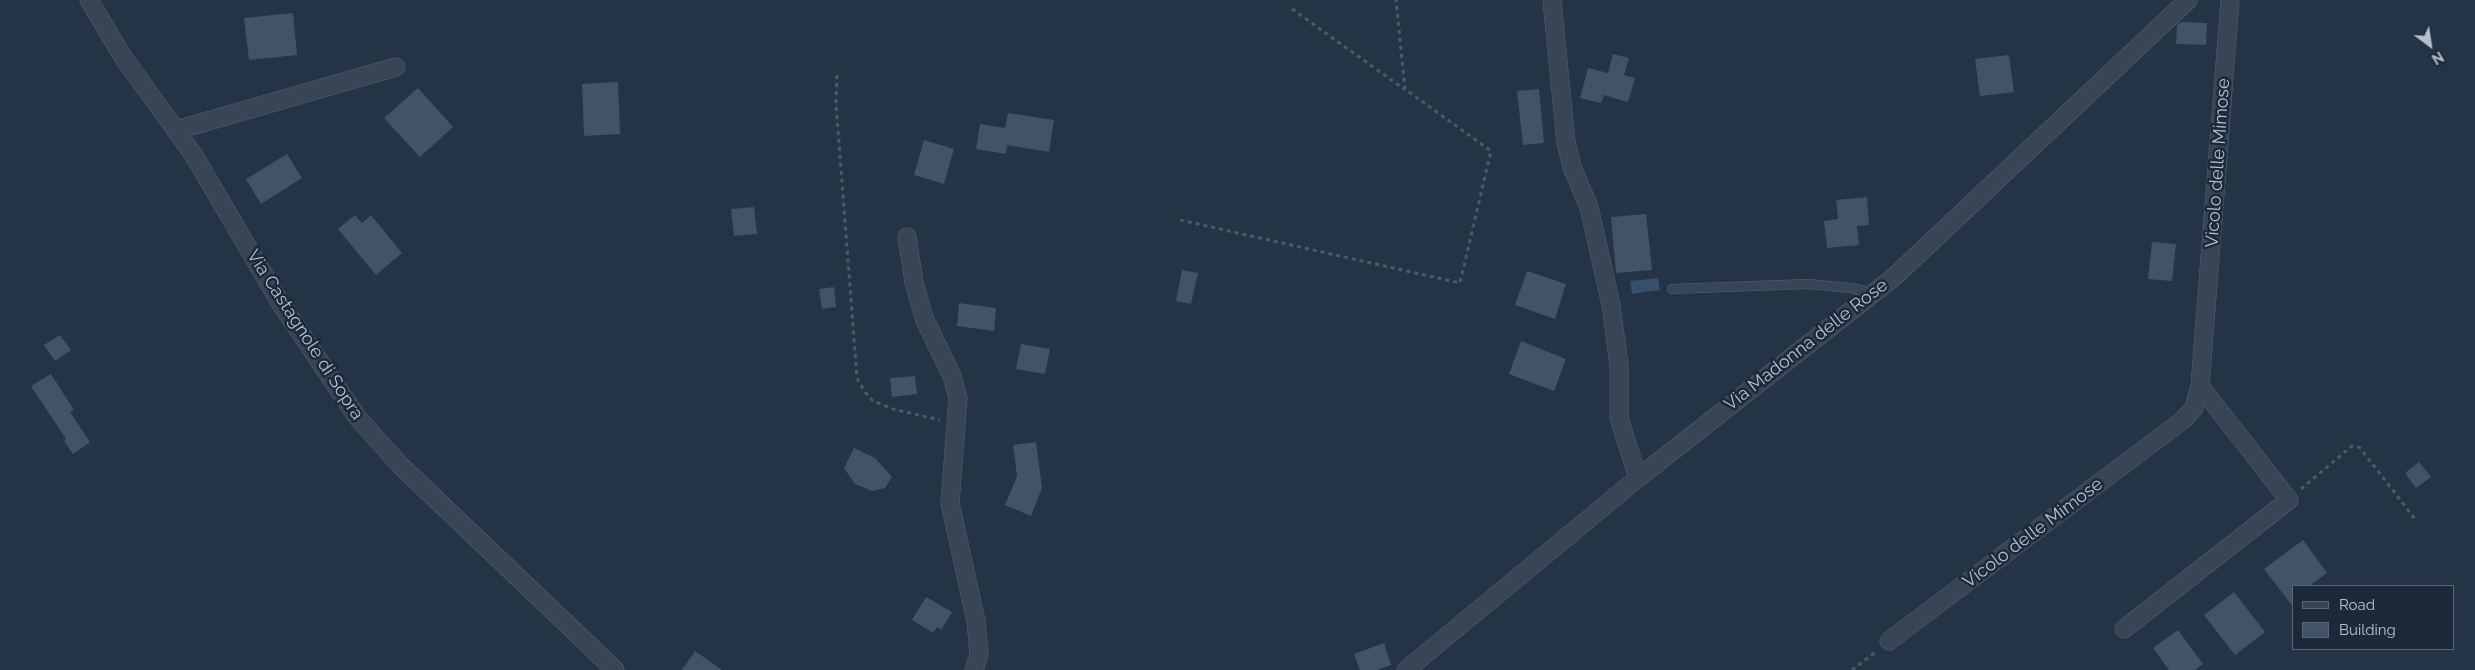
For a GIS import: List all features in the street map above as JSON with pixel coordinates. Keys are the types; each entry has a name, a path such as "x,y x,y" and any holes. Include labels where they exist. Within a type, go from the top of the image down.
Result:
{"street":[{"name":"Via Castagnole di Sopra","path":"89,0 123,57 177,130 212,185 281,304 357,417 400,465 615,670"},
{"path":"1552,0 1566,142 1572,167 1589,207 1611,305 1619,365 1619,418 1638,478"},
{"name":"Via Madonna delle Rose","path":"1406,670 1638,478 1874,293 1938,238 2188,0"},
{"name":"Vicolo delle Mimose","path":"1889,642 2183,420 2194,408 2200,386 2230,0"},
{"path":"177,130 396,67"},
{"path":"907,237 914,282 924,318 954,383 958,398 958,424 950,503 976,621 979,654 974,670"},
{"path":"2124,629 2290,500 2200,386"}],"lane":[{"path":"1672,289 1808,284 1851,288 1874,293"}],"path":[{"path":"1396,0 1405,90"},
{"path":"1180,220 1460,283 1491,151 1292,9"},
{"path":"837,75 837,114 857,378 873,401 893,409 958,424"},
{"path":"2290,500 2352,446 2356,446 2360,448 2415,519"},
{"path":"1852,670 1889,642"}],"water":[{"path":"1658,278 1660,290 1632,294 1630,281"}],"building":[{"path":"293,13 297,55 249,60 244,18"},
{"path":"2181,22 2207,23 2206,45 2176,44 2177,25"},
{"path":"1613,54 1629,58 1624,75 1635,78 1628,102 1604,95 1601,103 1580,98 1588,68 1608,73"},
{"path":"2009,55 2014,92 1980,96 1975,59"},
{"path":"618,82 620,134 584,136 582,84"},
{"path":"418,88 453,127 420,157 384,118"},
{"path":"1539,89 1544,143 1523,145 1517,91"},
{"path":"1008,113 1054,120 1049,152 1007,145 1006,154 976,149 980,124 1005,128"},
{"path":"924,140 954,149 944,184 914,175"},
{"path":"287,154 302,178 261,204 246,179"},
{"path":"1867,197 1869,225 1857,226 1859,245 1827,248 1824,221 1838,219 1836,200"},
{"path":"754,207 757,234 734,236 731,209"},
{"path":"1646,214 1652,270 1616,273 1611,217"},
{"path":"355,215 362,223 371,215 402,253 376,275 338,229"},
{"path":"2152,242 2176,244 2172,281 2148,279"},
{"path":"1182,270 1198,273 1191,304 1176,301"},
{"path":"1527,271 1566,284 1555,319 1515,305"},
{"path":"834,287 836,307 822,309 819,289"},
{"path":"959,303 996,308 994,331 957,326"},
{"path":"60,335 71,350 55,361 44,345"},
{"path":"1521,341 1566,359 1554,391 1509,374"},
{"path":"1021,344 1050,349 1045,374 1016,369"},
{"path":"51,374 74,410 70,412 90,442 73,454 64,441 66,439 31,386"},
{"path":"915,376 917,394 892,397 890,378"},
{"path":"1036,442 1042,488 1031,516 1005,505 1017,476 1013,445"},
{"path":"854,448 875,458 892,477 885,488 872,491 855,484 844,468"},
{"path":"2419,462 2431,477 2416,488 2405,473"},
{"path":"2303,540 2327,573 2310,585 2292,585 2292,605 2264,569"},
{"path":"2234,592 2265,632 2235,655 2204,615"},
{"path":"926,597 952,612 941,630 937,627 933,633 912,620"},
{"path":"2178,630 2203,664 2195,670 2169,670 2153,648"},
{"path":"1384,643 1391,665 1376,670 1360,670 1354,654"},
{"path":"695,651 722,670 682,670"}]}
